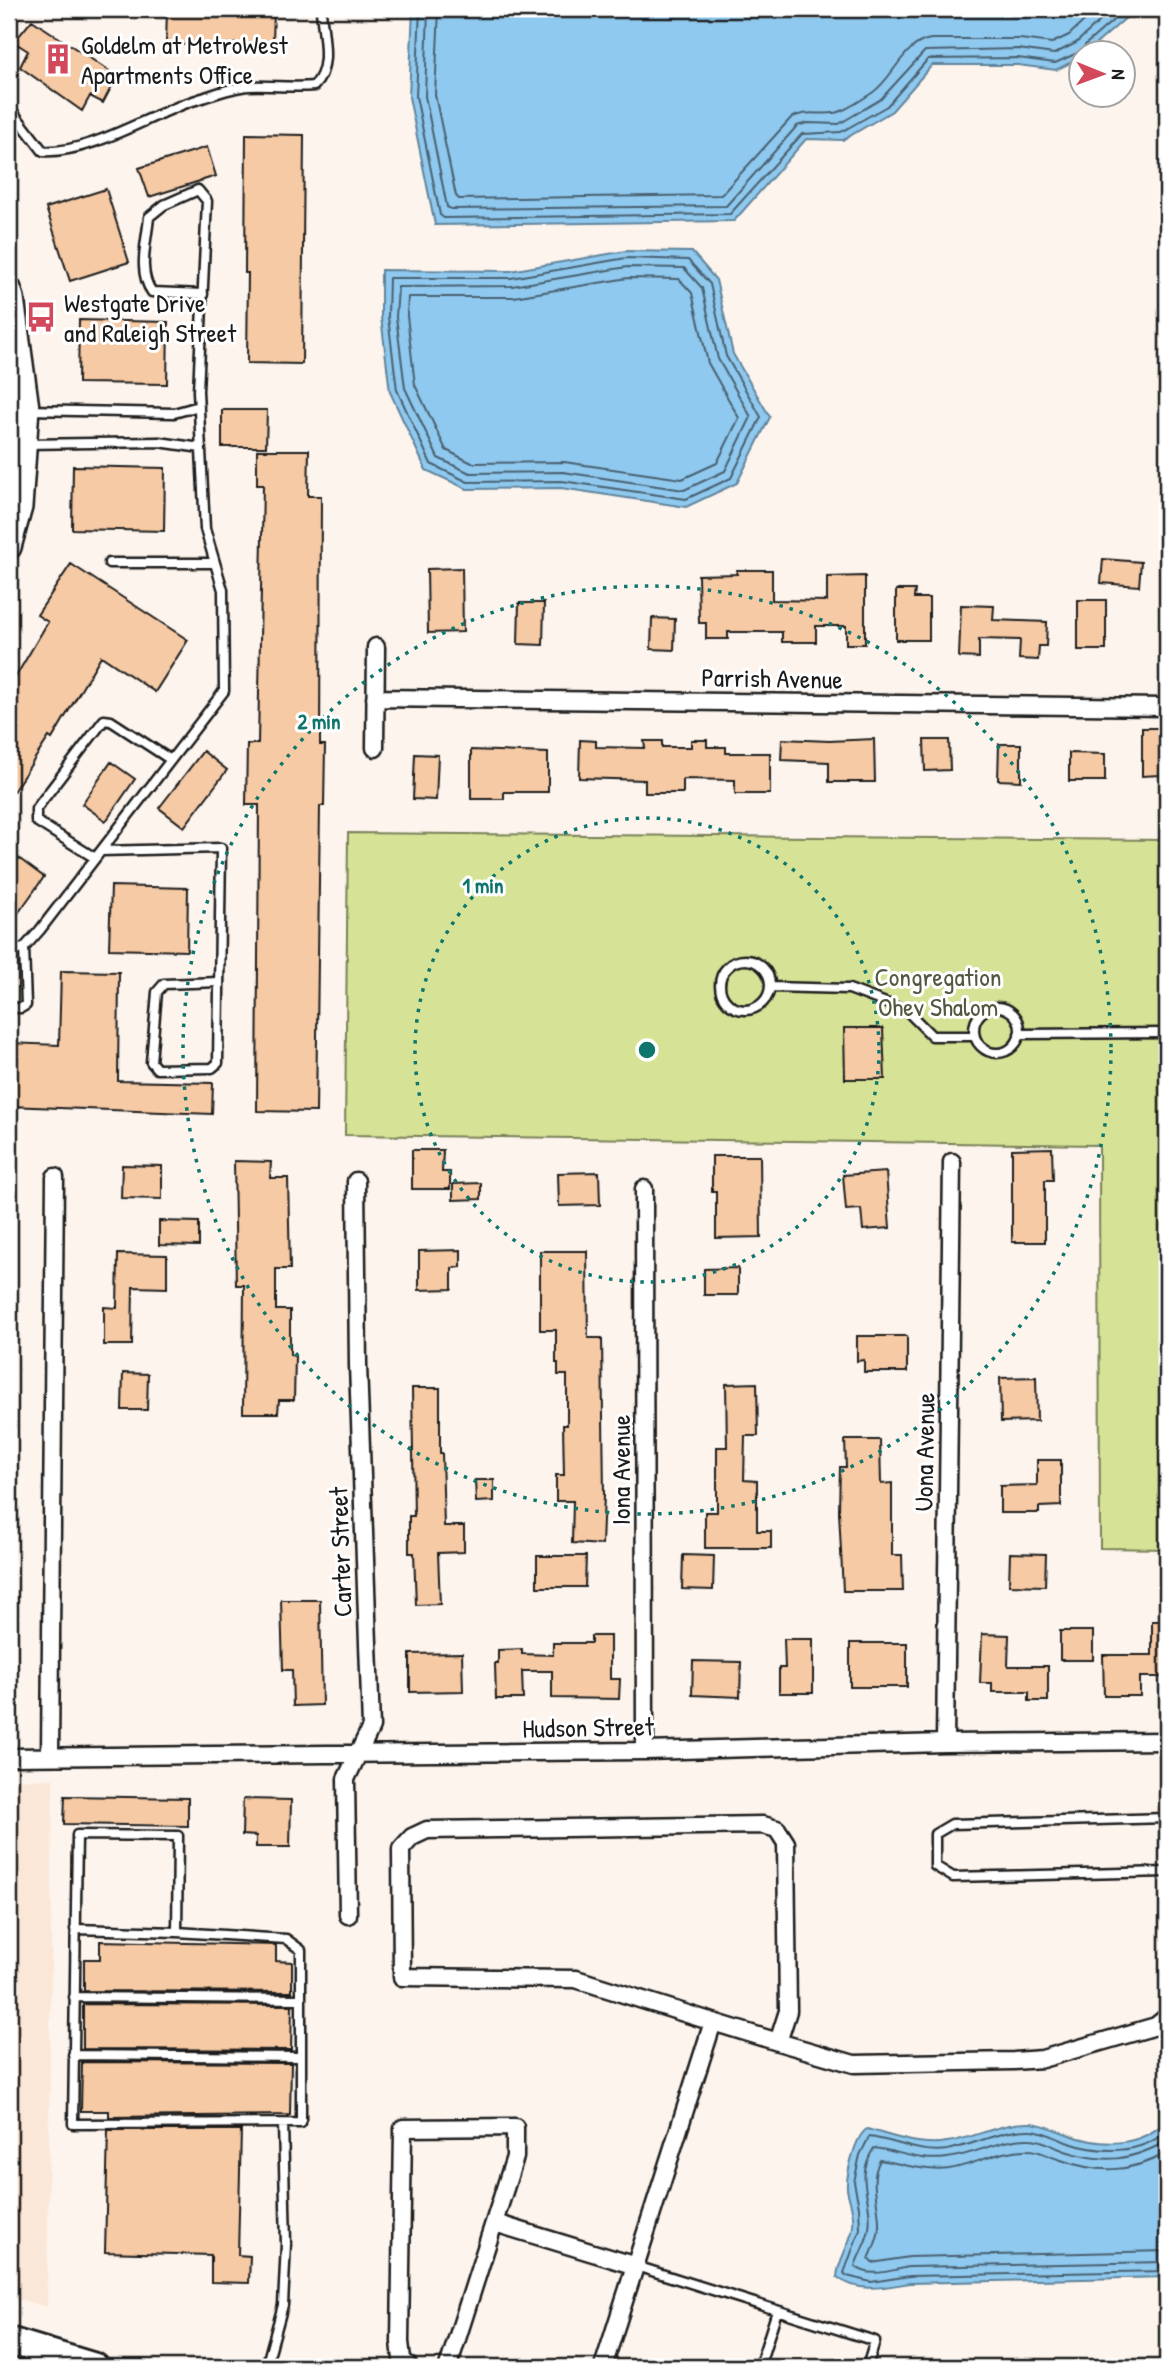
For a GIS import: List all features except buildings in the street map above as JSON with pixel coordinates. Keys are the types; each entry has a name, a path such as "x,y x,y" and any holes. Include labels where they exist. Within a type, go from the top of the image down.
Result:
{"main road":[{"path":"9,2341 95,2367"}],"street":[{"path":"9,289 27,410 20,507 9,547"},
{"path":"375,748 376,647"},
{"name":"Parrish Avenue","path":"376,698 1167,707"},
{"name":"Uona Avenue","path":"945,1743 952,1162"},
{"path":"50,1756 55,1177"},
{"name":"Carter Street","path":"348,1915 346,1779 371,1727 358,1366 356,1181"},
{"name":"Iona Avenue","path":"644,1188 645,1751"},
{"name":"Hudson Street","path":"9,1757 645,1751 945,1743 1167,1741"},
{"path":"778,2042 788,2011 786,1843 777,1829 763,1825 427,1830 412,1837 401,1849 402,1977 576,1979 778,2042 854,2064 1042,2059 1156,2026 1167,2017"},
{"path":"603,2367 713,2022"},
{"path":"409,2367 402,2359 400,2342 403,2128 515,2127 515,2157 448,2367"},
{"path":"495,2223 636,2266"}],"lane":[{"path":"10,110 43,151 57,152 110,135 196,100 235,89 248,86 314,86 320,79 325,58 321,9"},
{"path":"9,1008 26,1005 24,948 224,691 223,590 205,529 199,406 207,201 198,190 164,205 149,218 144,264 146,283 152,292 202,294"},
{"path":"27,410 174,413 199,406"},
{"path":"26,444 159,442 201,448"},
{"path":"109,563 215,563"},
{"path":"95,858 36,821 36,808 104,720 111,721 171,760"},
{"path":"101,850 221,848 218,1063 212,1068 156,1069 151,1062 157,992 164,984 219,982"},
{"path":"9,951 24,948"},
{"path":"747,960 761,966 769,979 770,987 763,1003 747,1010 731,1006 725,1000 719,984 726,968 732,963 747,960"},
{"path":"770,987 849,989 907,1011 932,1036 974,1036"},
{"path":"992,1007 1007,1009 1017,1019 1019,1034 1012,1047 998,1053 983,1048 974,1036 975,1021 979,1014 992,1007"},
{"path":"1019,1034 1167,1033"},
{"path":"1167,1818 953,1824 935,1834 935,1866 953,1877 1167,1872"},
{"path":"75,1929 286,1938 301,1950 301,2123 72,2124 75,1929 77,1835 177,1836 177,1932"},
{"path":"74,1997 301,1999"},
{"path":"73,2055 301,2057"},
{"path":"265,2367 284,2305 284,2124"},
{"path":"636,2266 875,2342 867,2367"},
{"path":"759,2367 777,2311"}],"shaded area":[{"path":"53,1779 47,2307 9,2297 9,1780"}],"green space":[{"name":"Congregation Ohev Shalom","path":"348,833 1167,840 1167,1549 1100,1548 1099,1145 345,1135"}],"water":[{"path":"413,9 1136,9 1103,38 1068,38 1068,64 1056,70 1018,65 932,65 892,111 843,140 806,139 734,221 435,225 409,97"},
{"path":"626,251 692,252 716,280 733,354 770,417 737,483 686,507 561,488 467,489 426,470 390,392 381,317 381,270 510,271"},
{"path":"1167,2120 1167,2277 910,2283 872,2288 854,2286 837,2277 853,2226 853,2212 847,2189 850,2166 855,2147 867,2129 907,2140 937,2143 958,2140 1009,2125 1031,2123 1106,2143 1145,2136"}],"place":[{"name":"Goldelm at MetroWest Apartments Office","path":"58,59"},
{"name":"Westgate Drive and Raleigh Street","path":"41,317"}]}
